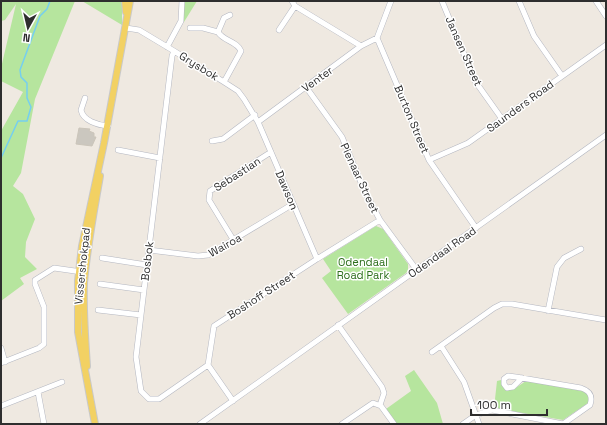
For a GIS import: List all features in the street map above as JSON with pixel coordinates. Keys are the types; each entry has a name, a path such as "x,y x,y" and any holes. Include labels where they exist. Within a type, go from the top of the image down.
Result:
{"main road":[{"name":"Vissershokpad","path":"124,1 127,19"},
{"name":"Vissershokpad","path":"95,424 78,332 77,299 82,272 91,199 108,126 130,1"}],"street":[{"path":"167,47 181,21 182,1"},
{"path":"377,38 391,1"},
{"name":"Jansen Street","path":"442,1 475,81 502,119"},
{"path":"519,1 534,36 562,76"},
{"path":"596,1 606,16"},
{"path":"279,30 293,3 361,46"},
{"path":"218,32 224,18 230,15"},
{"name":"Grysbok","path":"126,28 139,30 238,91 258,122"},
{"path":"190,28 203,28 218,32 222,37 238,46 241,51 224,82"},
{"name":"Venter","path":"258,122 361,46 377,38"},
{"name":"Burton Street","path":"377,38 429,160 476,228"},
{"name":"Saunders Road","path":"429,160 468,143 606,45"},
{"name":"Bosbok","path":"174,51 172,56 136,361 142,391 146,398 152,400 159,399 208,365"},
{"name":"Pienaar Street","path":"306,87 342,137 365,192 380,220 416,270"},
{"path":"85,98 81,110 83,116 97,124 108,126"},
{"path":"212,141 223,139 255,116"},
{"name":"Dawson","path":"258,122 317,258"},
{"name":"Odendaal Road","path":"200,424 606,135"},
{"path":"118,150 160,158"},
{"name":"Sebastian","path":"234,241 210,200 210,191 271,152"},
{"name":"Wairoa","path":"149,250 205,256 214,253 293,204"},
{"name":"Boshoff Street","path":"208,365 212,330 216,324 317,258 380,220"},
{"path":"548,311 556,267 564,258 580,249"},
{"path":"102,258 147,264"},
{"path":"1,348 3,362 39,348 44,344 44,305 35,284 35,280 54,268 82,272"},
{"path":"100,284 144,290"},
{"path":"432,352 499,305 512,304 606,320"},
{"path":"98,310 141,315"},
{"path":"338,325 382,387 384,395 380,405"},
{"path":"441,346 460,374 479,424"},
{"path":"208,365 233,400"},
{"path":"463,424 485,411 496,411 563,424 588,407 592,400 588,391 582,388 522,378"},
{"path":"1,406 62,382"},
{"path":"38,392 44,424"},
{"path":"342,424 370,404 375,403 380,405 394,424"}],"green space":[{"path":"1,1 75,1 35,99 21,173 13,186 23,194 35,219 26,242 25,257 37,269 20,278 24,284 1,301 1,131 23,92 1,81 1,68 16,4 5,20 1,21"},
{"path":"82,1 122,1 122,25"},
{"path":"184,1 197,1 184,22 183,21"},
{"name":"Odendaal Road Park","path":"376,226 383,229 408,264 408,270 406,273 348,314 322,278 331,271 323,259"},
{"path":"414,370 437,403 443,424 397,424 386,409 411,391 405,376"},
{"path":"501,380 503,387 514,389 526,381 583,391 588,394 588,403 563,420 494,408 497,381"}],"building":[{"path":"79,128 90,129 89,131 94,133 94,137 96,137 92,146 76,144"}],"waterway":[{"path":"1,158 18,121 27,121 31,107 27,98 27,83 21,77 20,70 40,16 47,9 50,1"}]}
